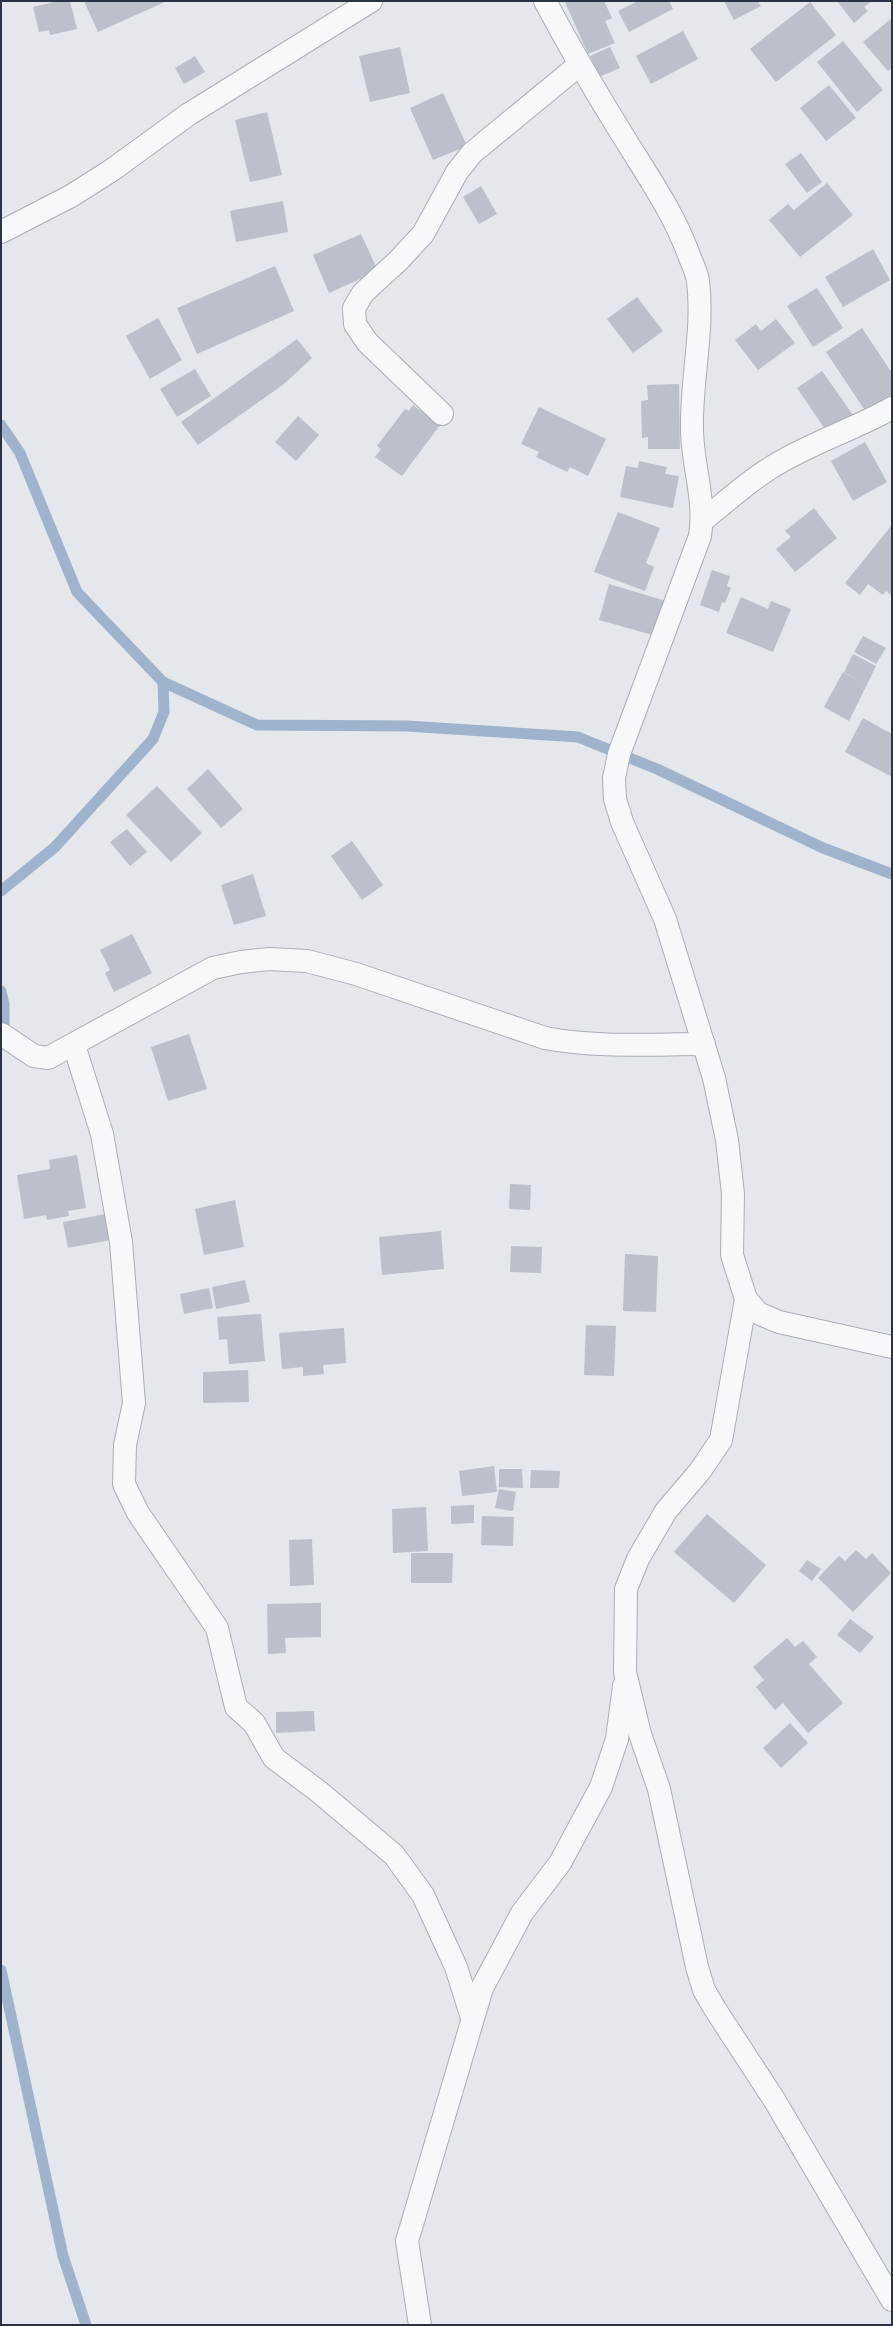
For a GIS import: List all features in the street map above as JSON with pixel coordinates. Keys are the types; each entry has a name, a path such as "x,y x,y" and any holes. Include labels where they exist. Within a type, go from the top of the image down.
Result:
{"street":[{"path":"1,232 71,196 112,170 189,114 371,1"},
{"path":"545,1 579,65 667,207 687,248 698,279 700,312 692,427 693,451 701,496 702,521 700,536 619,754 614,778 615,799 622,822 665,919 704,1044 727,1140 733,1194 732,1255 746,1299 758,1313 779,1322 892,1347"},
{"path":"442,414 367,342 356,324 354,308 363,293 398,261 423,234 457,172 472,154 579,65"},
{"path":"702,521 771,467 812,444 867,422 892,408"},
{"path":"1,1034 34,1056 48,1058 213,968 241,962 269,959 307,961 356,974 545,1038 564,1042 704,1044"},
{"path":"74,1045 102,1134 121,1242 134,1403 125,1445 124,1484 138,1513 217,1628 236,1707 254,1723 274,1758 318,1790 394,1855 423,1894 456,1967 472,2018"},
{"path":"420,2325 407,2241 472,2018 482,1988 522,1913 560,1863 601,1787 617,1739 625,1672 626,1589 638,1559 666,1511 700,1471 721,1440 746,1299"},
{"path":"625,1672 640,1734 659,1789 697,1967 704,1990 775,2101 892,2300"}],"building":[{"path":"58,1 70,1 77,29 50,35 49,30 39,32 33,7"},
{"path":"84,1 167,1 98,32"},
{"path":"604,1 612,18 605,21 615,43 588,54 565,2"},
{"path":"638,1 669,1 673,9 629,32 618,11"},
{"path":"724,1 757,1 761,6 734,20"},
{"path":"837,1 872,1 864,7 868,11 854,23"},
{"path":"810,2 836,35 776,82 750,49"},
{"path":"892,18 892,68 888,71 863,42"},
{"path":"683,31 698,59 651,84 636,56"},
{"path":"843,41 883,90 857,112 817,62"},
{"path":"400,47 410,93 370,102 359,56"},
{"path":"610,47 620,68 599,77 590,56"},
{"path":"195,56 205,72 184,84 175,68"},
{"path":"829,85 856,118 826,141 800,108"},
{"path":"443,93 467,146 433,160 410,108"},
{"path":"267,112 282,175 250,182 235,120"},
{"path":"801,153 822,182 807,193 785,164"},
{"path":"827,183 853,215 800,257 769,220 788,204 794,210"},
{"path":"481,186 497,214 479,224 463,197"},
{"path":"283,201 288,232 236,242 230,211"},
{"path":"361,234 378,271 329,293 313,255"},
{"path":"873,249 890,280 843,307 825,277"},
{"path":"275,266 294,311 197,354 177,308"},
{"path":"817,288 843,328 813,347 787,306"},
{"path":"637,297 663,331 633,353 607,319"},
{"path":"158,318 182,360 150,379 126,336"},
{"path":"776,319 795,343 758,370 735,340 756,324 761,331"},
{"path":"862,328 892,373 892,395 866,412 826,352"},
{"path":"297,339 312,358 284,384 198,445 181,422"},
{"path":"195,369 211,396 177,417 160,389"},
{"path":"822,371 853,415 827,432 797,388"},
{"path":"679,384 680,449 648,449 648,437 642,438 641,401 648,400 647,385"},
{"path":"413,405 440,425 402,476 375,457 381,449 377,446 405,409 409,411"},
{"path":"539,407 606,439 588,476 570,467 567,472 536,457 539,452 521,444"},
{"path":"298,416 319,435 296,461 275,442"},
{"path":"865,442 887,482 853,501 831,461"},
{"path":"639,461 667,467 665,474 679,476 673,508 620,497 626,466 638,468"},
{"path":"814,508 837,538 795,572 776,549 791,537 785,531"},
{"path":"618,512 660,528 646,563 654,567 645,591 594,572"},
{"path":"892,525 892,596 886,591 883,595 868,584 860,595 845,583"},
{"path":"712,570 730,576 727,586 731,588 725,603 722,602 719,612 700,605"},
{"path":"609,584 666,601 656,636 599,620"},
{"path":"741,597 768,609 771,601 791,609 773,652 726,633"},
{"path":"863,636 886,648 876,664 854,652"},
{"path":"853,654 876,666 849,721 824,707 843,672 865,684 844,672"},
{"path":"863,718 892,734 892,777 845,752"},
{"path":"208,769 243,809 221,828 187,789"},
{"path":"157,786 202,833 171,862 126,815"},
{"path":"127,829 147,852 130,866 110,842"},
{"path":"352,841 383,885 362,900 331,856"},
{"path":"253,874 266,916 234,925 221,885"},
{"path":"132,934 152,973 114,992 105,973 110,970 100,950"},
{"path":"189,1034 207,1089 168,1101 151,1047"},
{"path":"77,1155 86,1208 68,1211 69,1216 47,1220 46,1215 24,1219 17,1175 50,1169 49,1160"},
{"path":"510,1184 531,1185 530,1210 509,1209"},
{"path":"235,1200 244,1247 204,1255 195,1209"},
{"path":"106,1214 111,1240 68,1248 63,1222"},
{"path":"441,1231 444,1269 382,1275 379,1237"},
{"path":"511,1246 542,1247 541,1273 510,1272"},
{"path":"625,1254 658,1256 656,1312 623,1311"},
{"path":"245,1280 250,1302 216,1309 212,1287"},
{"path":"209,1288 213,1308 184,1314 180,1294"},
{"path":"261,1314 265,1361 229,1364 227,1339 219,1340 217,1317"},
{"path":"586,1325 616,1326 614,1376 584,1375"},
{"path":"344,1328 346,1363 323,1365 324,1374 303,1376 303,1367 282,1369 279,1333"},
{"path":"248,1370 249,1402 203,1403 203,1372"},
{"path":"494,1466 497,1492 462,1496 459,1471"},
{"path":"499,1469 522,1469 523,1488 499,1487"},
{"path":"531,1470 560,1471 559,1488 530,1488"},
{"path":"499,1489 516,1492 513,1511 495,1508"},
{"path":"474,1505 474,1523 451,1524 451,1506"},
{"path":"426,1507 428,1551 393,1553 392,1509"},
{"path":"707,1514 766,1565 734,1603 674,1552"},
{"path":"482,1516 514,1517 513,1546 481,1545"},
{"path":"312,1539 314,1585 290,1586 289,1540"},
{"path":"856,1550 866,1559 872,1553 891,1573 853,1612 818,1578 839,1556 845,1561"},
{"path":"411,1553 453,1553 452,1583 411,1583"},
{"path":"807,1560 821,1569 812,1581 799,1571"},
{"path":"321,1603 321,1637 285,1638 286,1653 268,1654 267,1604"},
{"path":"850,1619 874,1637 860,1653 837,1635"},
{"path":"787,1638 795,1647 803,1641 817,1657 809,1664 843,1703 808,1733 783,1703 775,1710 756,1687 764,1680 753,1667"},
{"path":"314,1711 315,1731 276,1733 276,1712"},
{"path":"790,1723 808,1743 781,1768 763,1748"}],"waterway":[{"path":"1,425 20,453 77,592 163,682 257,725 407,726 578,737 657,769 823,848 892,874"},
{"path":"1,891 55,847 153,739 164,712 163,682"},
{"path":"1,991 4,1005 4,1039"},
{"path":"1,1970 63,2256 86,2325"}]}
